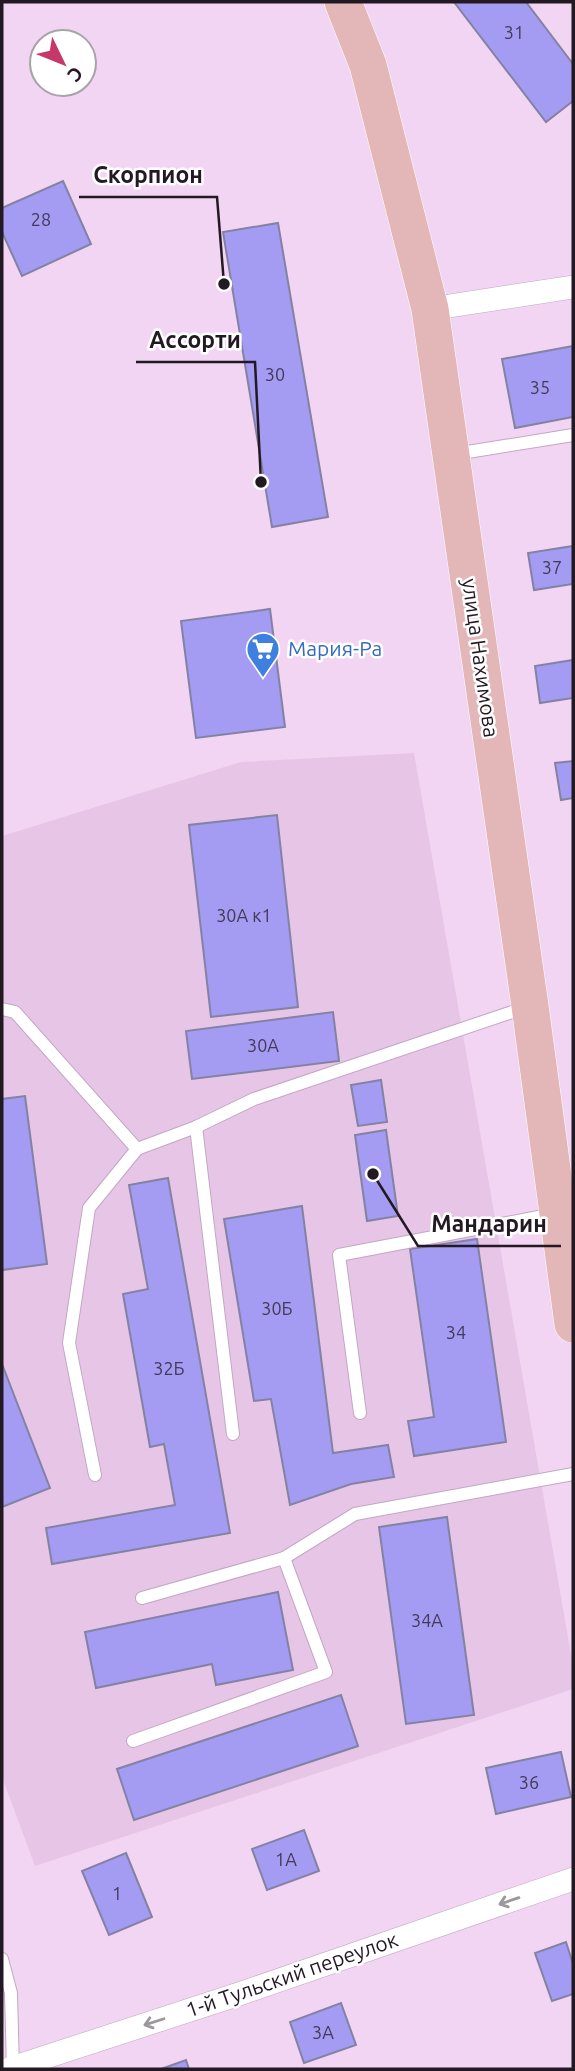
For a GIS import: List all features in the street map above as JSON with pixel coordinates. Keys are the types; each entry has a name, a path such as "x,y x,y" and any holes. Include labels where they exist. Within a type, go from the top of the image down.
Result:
{"main road":[{"name":"улица Нахимова","path":"343,2 368,65 430,309 573,1324"}],"street":[{"path":"430,309 573,287"},
{"name":"1-й Тульский переулок","path":"11,2069 573,1879"}],"lane":[{"path":"451,454 573,435"},
{"path":"95,1475 69,1343 89,1208 136,1149 196,1127 254,1099 530,1006"},
{"path":"2,1009 15,1012 136,1149"},
{"path":"196,1127 233,1434"},
{"path":"360,1413 339,1255 558,1213"},
{"path":"142,1598 284,1558 355,1514 573,1474"},
{"path":"133,1741 326,1672 284,1558"},
{"path":"2,1959 11,1993 11,2069"}],"shaded area":[{"path":"414,753 573,1666 573,1689 35,1866 2,1777 2,836 241,762"}],"building":[{"path":"454,2 526,2 573,64 573,101 546,122"},
{"path":"63,181 91,244 22,276 2,232 2,208"},
{"path":"278,223 328,517 272,527 223,232"},
{"path":"573,346 573,417 515,428 502,359"},
{"path":"573,546 573,584 534,590 528,553"},
{"path":"270,609 285,727 196,738 181,621"},
{"path":"573,660 573,698 540,703 535,666"},
{"path":"573,761 573,798 561,800 555,763"},
{"path":"277,815 298,1007 211,1017 189,825"},
{"path":"333,1012 339,1061 192,1079 186,1031"},
{"path":"381,1080 387,1122 358,1126 351,1085"},
{"path":"25,1096 47,1264 2,1270 2,1099"},
{"path":"386,1130 398,1216 367,1221 355,1135"},
{"path":"168,1178 230,1533 52,1564 46,1528 175,1505 164,1444 150,1447 123,1294 148,1289 129,1185"},
{"path":"302,1206 333,1453 388,1445 394,1477 351,1484 290,1505 271,1399 254,1401 224,1219"},
{"path":"477,1239 506,1442 414,1456 408,1421 434,1417 410,1249"},
{"path":"2,1364 50,1488 2,1507"},
{"path":"447,1517 474,1715 406,1724 379,1527"},
{"path":"278,1592 293,1670 216,1685 212,1664 96,1688 85,1632"},
{"path":"341,1695 358,1746 134,1820 117,1769"},
{"path":"561,1752 571,1797 496,1814 486,1768"},
{"path":"304,1830 319,1871 267,1890 252,1849"},
{"path":"126,1853 152,1917 109,1935 82,1871"},
{"path":"566,1942 573,1964 573,1994 552,2001 535,1953"},
{"path":"341,2003 356,2045 304,2063 290,2022"},
{"path":"186,2060 189,2069 161,2069"}],"place":[{"name":"Скорпион","path":"224,284"},
{"name":"Ассорти","path":"261,482"},
{"name":"Мария-Ра","path":"263,679"},
{"name":"Мандарин","path":"373,1174"}]}
